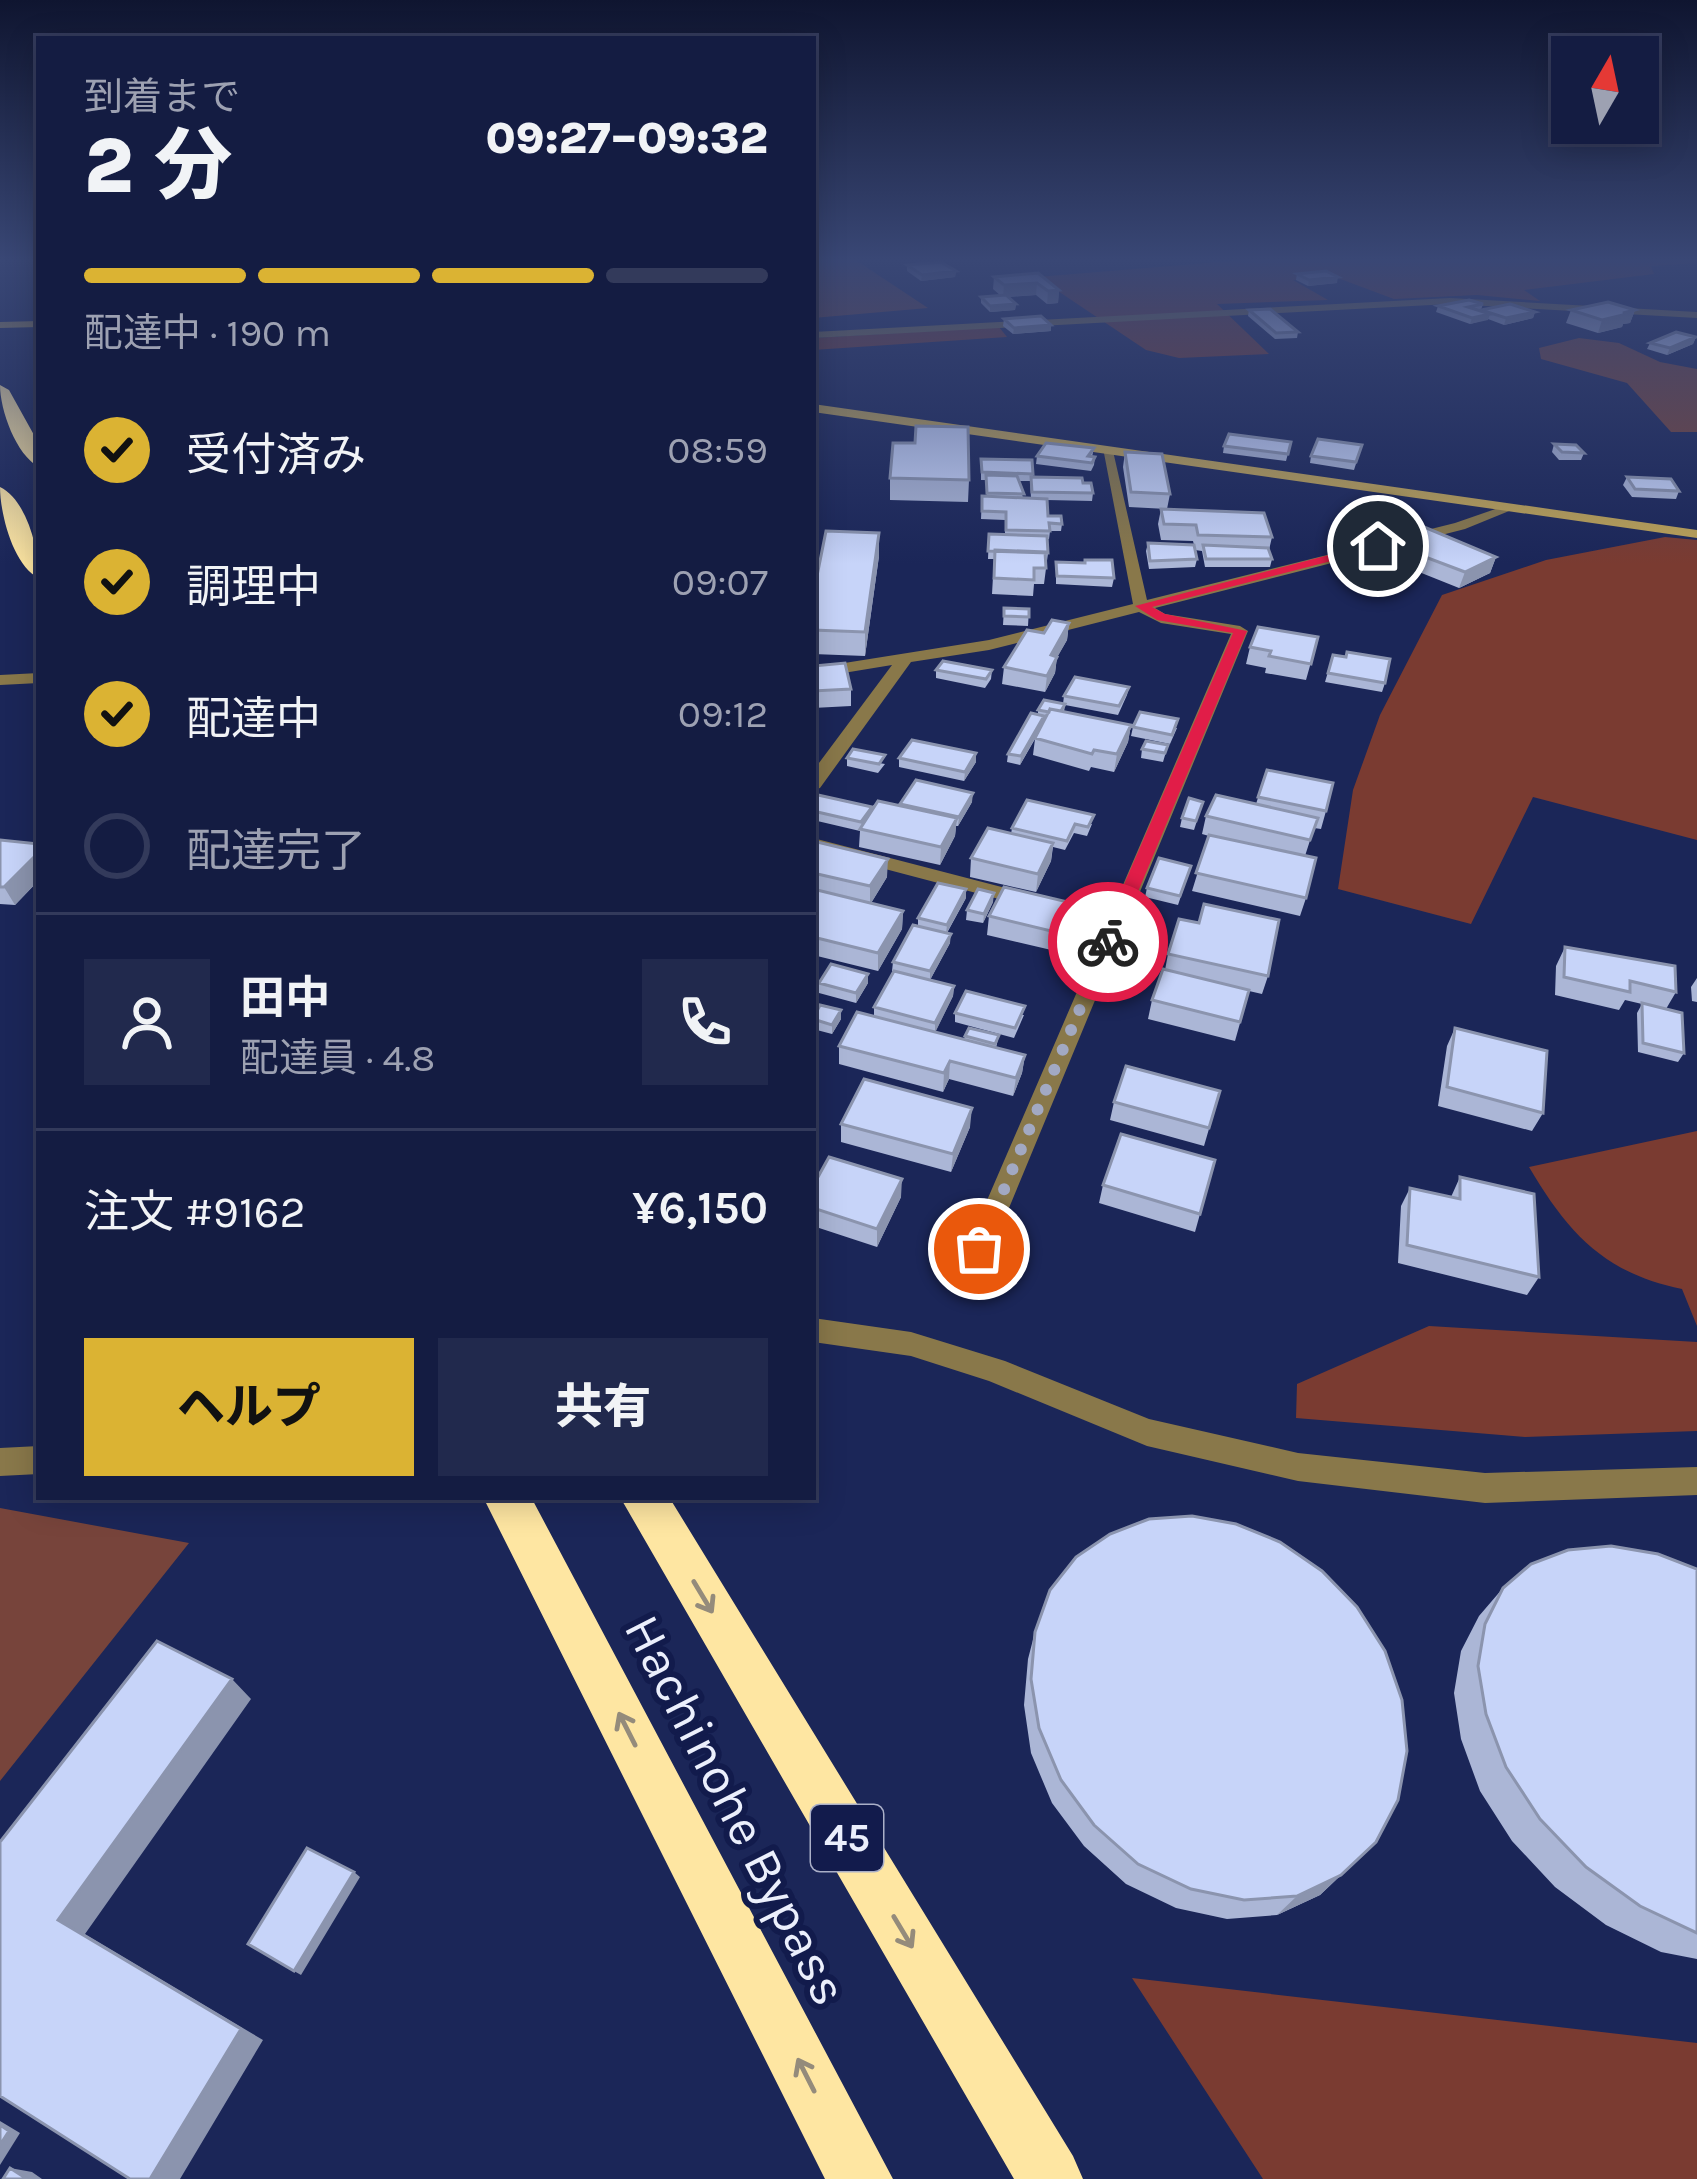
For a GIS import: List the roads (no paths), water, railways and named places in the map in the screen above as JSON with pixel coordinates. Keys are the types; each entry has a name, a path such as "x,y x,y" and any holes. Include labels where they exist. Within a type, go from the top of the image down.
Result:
{"highway":[{"path":"0,390 36,456"},
{"path":"0,493 36,565"},
{"name":"Hachinohe Bypass","path":"508,1500 860,2179"},
{"name":"Hachinohe Bypass","path":"645,1500 1050,2179"}],"street":[{"path":"816,408 1697,534"},
{"path":"979,1249 1240,631 1161,618 1141,606 1106,451"},
{"path":"816,673 903,662 1141,606 1460,526 1507,509"},
{"path":"816,780 903,662"},
{"path":"0,680 36,678"},
{"path":"816,845 1116,923"},
{"path":"816,1330 911,1344 995,1370 1147,1432 1298,1467 1485,1488 1697,1481"},
{"path":"0,1462 36,1460"}]}
